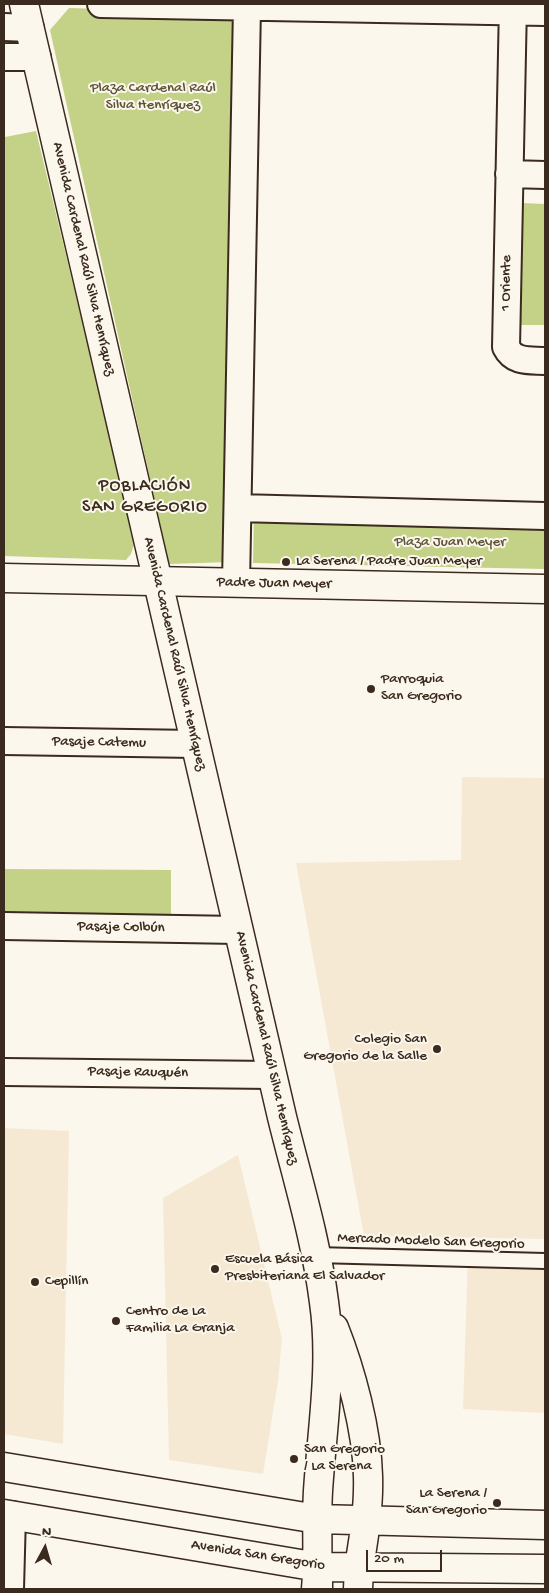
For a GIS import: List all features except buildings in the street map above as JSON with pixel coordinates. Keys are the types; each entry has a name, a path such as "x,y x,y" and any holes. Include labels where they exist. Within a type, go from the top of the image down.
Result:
{"main road":[{"name":"Avenida Cardenal Raúl Silva Henríquez","path":"19,20 36,57 238,930 316,1255 325,1303 346,1365 363,1435 368,1474 366,1520 358,1578"},
{"name":"Padre Juan Meyer","path":"4,578 545,589"},
{"name":"Avenida Cardenal Raúl Silva Henríquez","path":"317,1584 317,1519 327,1367 325,1303"},
{"path":"4,1467 317,1519 545,1525"},
{"name":"Avenida San Gregorio","path":"8,1515 317,1584 358,1578 545,1569"}],"street":[{"path":"101,4 247,7 513,8 545,12"},
{"path":"236,583 247,7"},
{"name":"1 Oriente","path":"513,8 506,348 509,354 517,359 545,361"},
{"path":"4,57 36,57"},
{"path":"509,174 545,175"},
{"path":"238,508 545,516"},
{"name":"Pasaje Catemu","path":"4,741 195,744"},
{"name":"Pasaje Colbún","path":"4,926 238,930"},
{"name":"Pasaje Rauquén","path":"4,1072 272,1075"},
{"path":"8,1515 10,1589"}],"lane":[{"name":"Mercado Modelo San Gregorio","path":"316,1255 545,1262"}],"shaded area":[{"name":"Colegio San Gregorio de la Salle","path":"462,777 545,778 545,1239 364,1236 296,863 461,860"},
{"name":"Cepillín","path":"4,1128 69,1131 63,1444 4,1434"},
{"name":"Escuela Básica Presbiteriana El Salvador","path":"238,1155 282,1339 278,1381 263,1474 169,1460 163,1198"},
{"path":"468,1252 545,1254 545,1413 463,1409"}],"green space":[{"name":"Plaza Cardenal Raúl Silva Henríquez","path":"69,8 234,13 241,19 231,562 169,564 50,30"},
{"path":"36,131 135,541 131,554 126,560 4,556 5,137"},
{"path":"522,203 545,204 545,325 519,325"},
{"name":"Plaza Juan Meyer","path":"254,513 545,520 545,569 253,563"},
{"path":"4,869 171,870 171,915 4,913"}],"place":[{"name":"La Serena / Padre Juan Meyer","path":"286,562"},
{"name":"Parroquia San Gregorio","path":"371,689"},
{"name":"Colegio San Gregorio de la Salle","path":"437,1049"},
{"name":"Escuela Básica Presbiteriana El Salvador","path":"215,1269"},
{"name":"Cepillín","path":"35,1282"},
{"name":"Centro de La Familia La Granja","path":"116,1321"},
{"name":"San Gregorio / La Serena","path":"294,1459"},
{"name":"La Serena / San Gregorio","path":"497,1503"}],"district":[{"name":"POBLACIÓN SAN GREGORIO","path":"145,497"}]}
